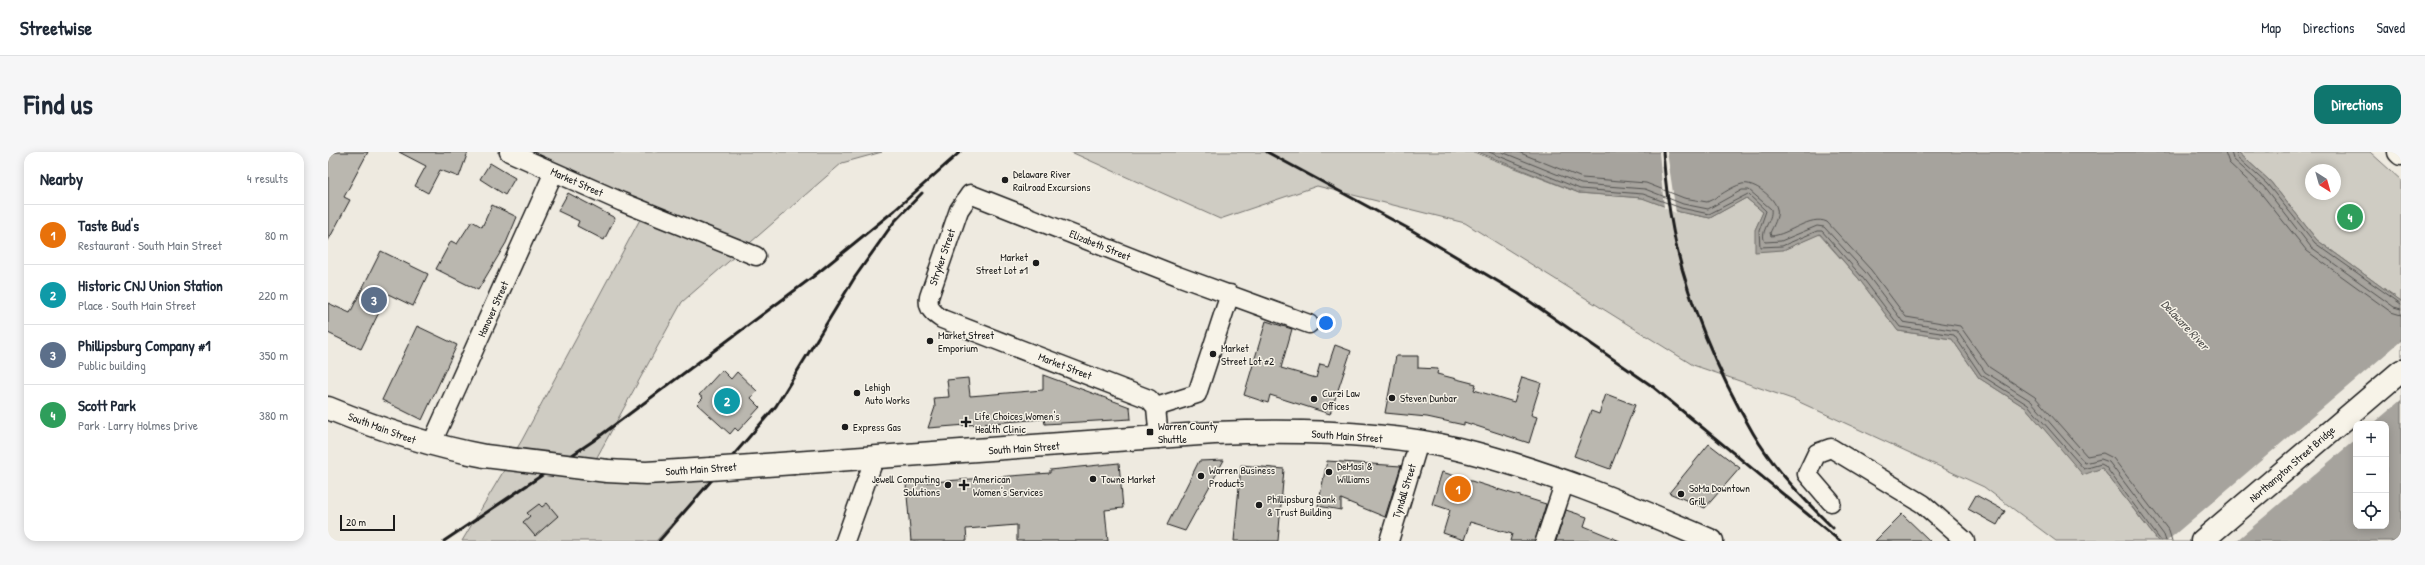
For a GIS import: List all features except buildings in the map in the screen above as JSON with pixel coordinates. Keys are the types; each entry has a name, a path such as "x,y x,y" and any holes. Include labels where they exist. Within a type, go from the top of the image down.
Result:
{"main road":[{"name":"Northampton Street Bridge","path":"2202,541 2401,371"},
{"name":"South Main Street","path":"328,408 370,426 431,445 485,456 646,473 1274,431 1419,442 1458,449 1565,481 1637,508 1712,541"}],"street":[{"name":"Market Street","path":"509,152 622,202 756,256"},
{"name":"Hanover Street","path":"431,445 554,172"},
{"name":"Elizabeth Street","path":"970,194 1178,276 1309,324"},
{"name":"Stryker Street","path":"942,319 933,313 928,302 929,297 959,210 970,194"},
{"path":"1159,439 1156,407 1198,394 1230,294"},
{"name":"Market Street","path":"942,319 1135,392 1149,399 1156,407"},
{"name":"Tyndall Street","path":"1389,541 1419,442"},
{"path":"1831,502 1807,474 1817,453 1831,448 1923,504 1965,541"},
{"path":"845,541 875,457"},
{"path":"1545,541 1565,481"}],"shaded area":[{"path":"497,152 882,152 842,163 682,302 591,468 717,474 656,541 462,541 522,440 645,210"},
{"path":"1071,152 1474,152 1579,193 1643,198 1680,212 1710,218 1746,198 1763,212 1755,230 1783,250 1819,234 1859,279 1898,331 1952,339 1979,378 2026,408 2083,474 2102,468 2158,541 2056,541 1984,487 1795,400 1693,365 1465,223 1317,186 1220,219"},
{"path":"2238,152 2370,152 2401,180 2401,301 2317,240 2270,181"}],"water":[{"name":"Delaware River","path":"1478,152 2238,152 2270,181 2317,240 2401,301 2401,541 2158,541 2102,468 2083,475 2026,408 1979,378 1952,339 1898,331 1859,279 1820,234 1783,250 1755,252 1755,230 1763,212 1746,198 1710,218 1680,212 1642,198 1579,193"}],"pier":[{"path":"1659,152 1667,152 1676,213 1664,208"},
{"path":"2401,341 2401,400 2376,421 2353,421 2353,442 2236,541 2167,541"}],"railway":[{"path":"444,541 593,441 814,276 895,210 960,152"},
{"path":"1267,152 1413,231 1519,294 1652,386 1840,541"},
{"path":"1663,152 1670,211 1679,256 1695,309 1716,361 1740,410 1770,459 1790,484 1833,528"},
{"path":"659,541 776,406 855,277 894,222 922,193"}],"place":[{"name":"Delaware River Railroad Excursions","path":"1005,180"},
{"name":"Scott Park","path":"2350,217"},
{"name":"Market Street Lot #1","path":"1036,263"},
{"name":"Phillipsburg Company #1","path":"374,300"},
{"name":"Market Street Emporium","path":"930,341"},
{"name":"Market Street Lot #2","path":"1213,354"},
{"name":"Lehigh Auto Works","path":"857,393"},
{"name":"Steven Dunbar","path":"1392,398"},
{"name":"Curzi Law Offices","path":"1314,399"},
{"name":"Historic CNJ Union Station","path":"727,401"},
{"name":"Life Choices Women's Health Clinic","path":"966,422"},
{"name":"Express Gas","path":"845,427"},
{"name":"Warren County Shuttle","path":"1150,432"},
{"name":"DeMasi & Williams","path":"1329,472"},
{"name":"Warren Business Products","path":"1201,476"},
{"name":"Towne Market","path":"1093,479"},
{"name":"Jewell Computing Solutions","path":"948,485"},
{"name":"American Women's Services","path":"964,485"},
{"name":"Taste Bud's","path":"1458,489"},
{"name":"SoMa Downtown Grill","path":"1681,494"},
{"name":"Phillipsburg Bank & Trust Building","path":"1259,505"}]}
